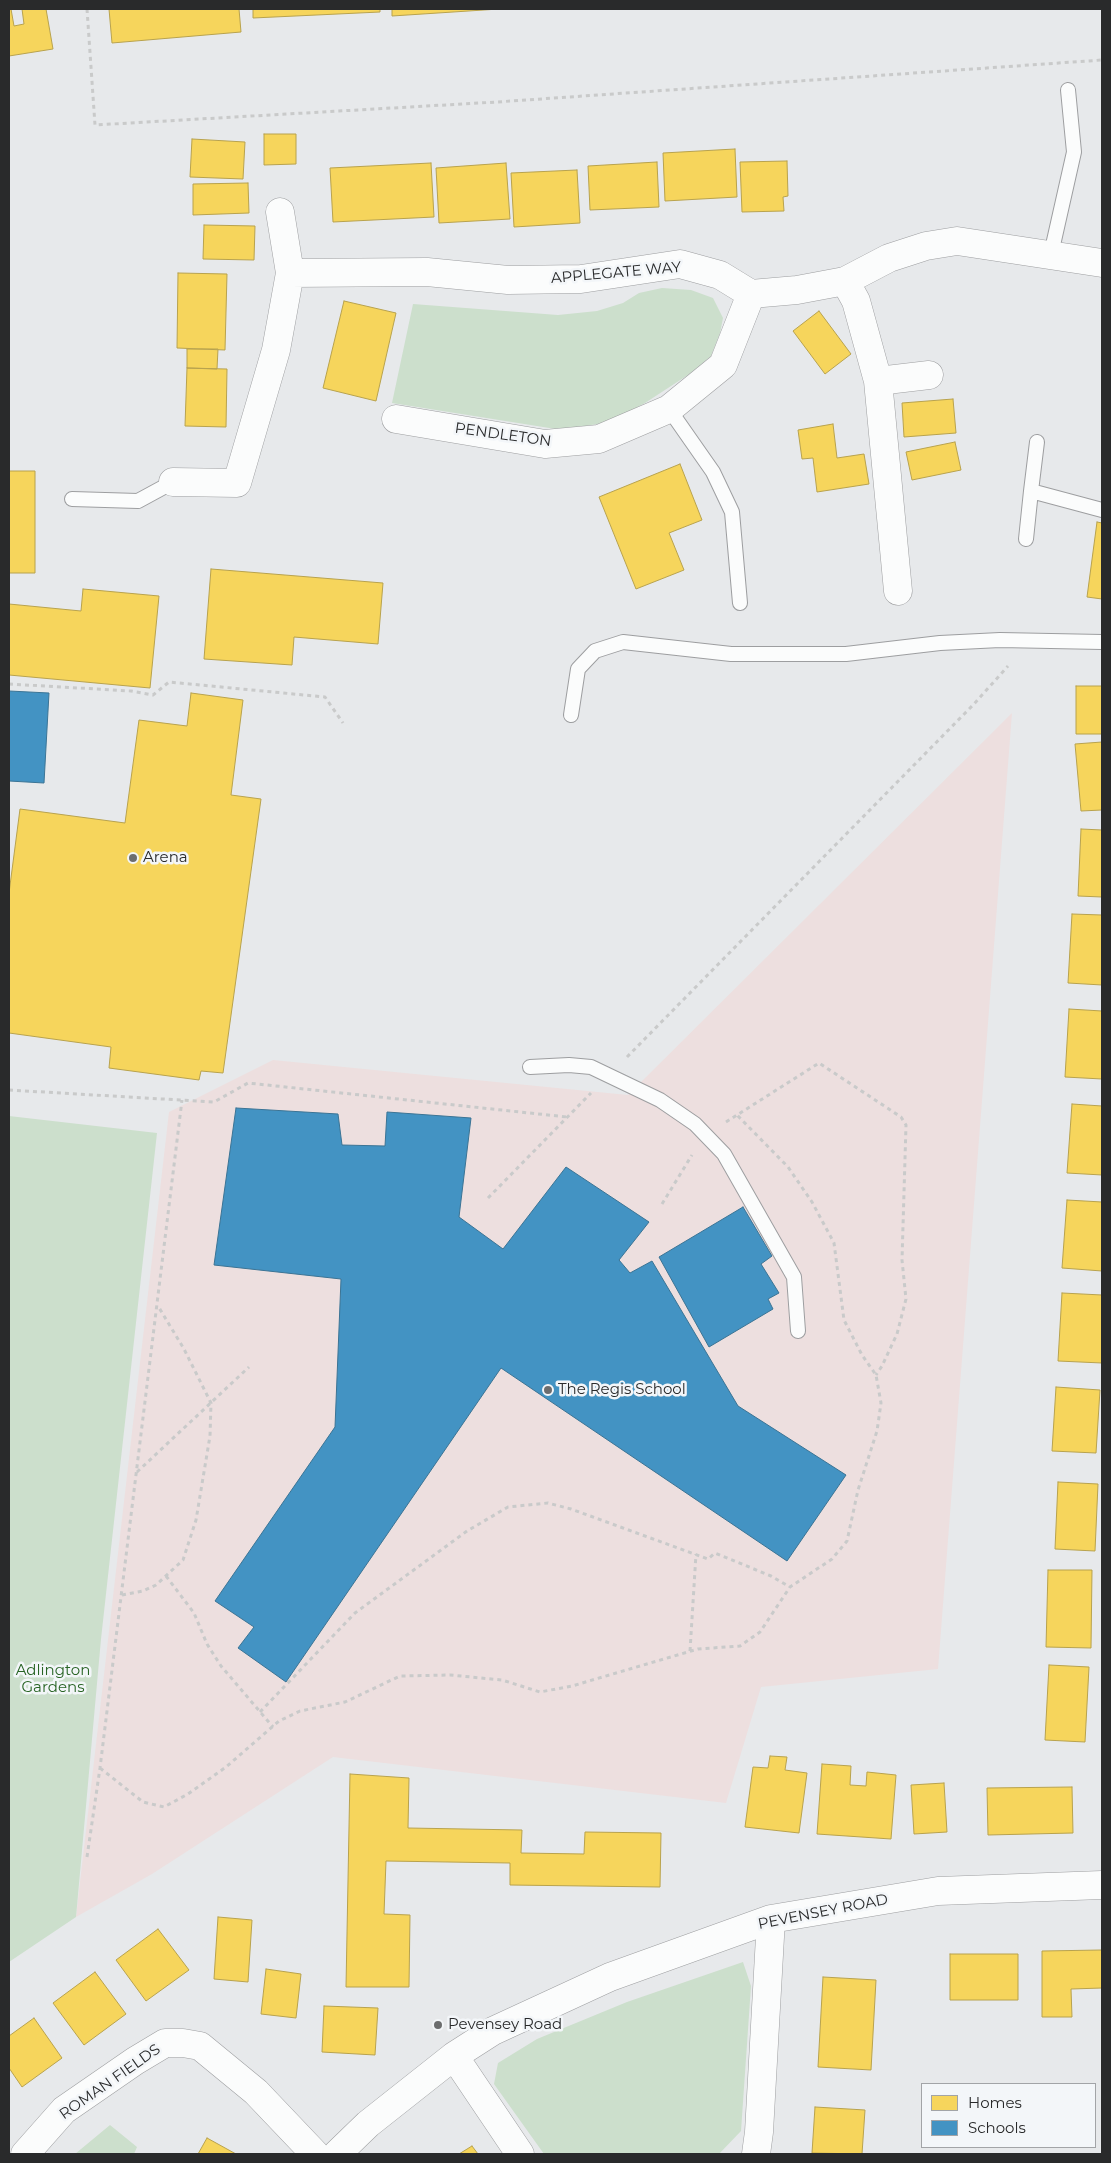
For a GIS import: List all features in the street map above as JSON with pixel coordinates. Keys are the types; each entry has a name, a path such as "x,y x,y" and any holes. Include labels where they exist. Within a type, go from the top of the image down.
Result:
{"street":[{"path":"173,482 237,483 276,350 290,273 280,212"},
{"path":"751,294 797,290 845,281 889,258 926,246 957,241 1102,263"},
{"name":"APPLEGATE WAY","path":"290,273 427,272 508,280 581,279 680,264 720,275 751,294"},
{"path":"845,281 856,301 878,381 898,591"},
{"name":"PENDLETON","path":"396,419 545,444 599,439 669,409 723,365 751,294"},
{"path":"878,381 929,375"},
{"name":"PEVENSEY ROAD","path":"337,2154 368,2124 454,2056 493,2031 610,1976 771,1920 938,1891 1102,1885"},
{"path":"756,2154 759,2132 771,1920"},
{"name":"ROMAN FIELDS","path":"25,2154 64,2110 135,2060 165,2043 183,2043 200,2046 256,2092 316,2154"},
{"path":"454,2056 520,2154"}],"lane":[{"path":"1051,254 1074,152 1068,90"},
{"path":"669,409 713,472 732,512 740,603"},
{"path":"1026,539 1038,442"},
{"path":"72,499 138,501 173,482"},
{"path":"1031,491 1102,510"},
{"path":"571,715 578,668 596,651 623,642 731,654 846,654 940,643 1032,640 1102,642"},
{"path":"530,1068 569,1064 591,1067 660,1100 695,1124 724,1154 794,1277 798,1331"}],"path":[{"path":"87,9 95,125 545,99 1102,60"},
{"path":"488,1198 974,704 1032,640"},
{"path":"9,684 131,691 153,695 169,682 325,697 343,723"},
{"path":"662,1204 705,1134 819,1063 901,1116 906,1125 902,1260 906,1299 897,1334 876,1375"},
{"path":"9,1090 214,1102 248,1083 567,1117"},
{"path":"87,1858 122,1595 182,1100"},
{"path":"100,1768 143,1802 164,1807 188,1794 226,1767 273,1727 300,1710 345,1702 400,1676 450,1675 502,1680 540,1692 572,1686 690,1652 740,1646 760,1632 790,1587 832,1559 847,1541 858,1490 877,1431 881,1404 876,1375 862,1355 844,1320 834,1243 812,1202 788,1168 737,1114"},
{"path":"122,1595 143,1591 156,1585 183,1560 196,1520 210,1436 211,1403 184,1349 157,1306"},
{"path":"137,1472 249,1367"},
{"path":"260,1712 355,1612 467,1531 508,1508 548,1503 556,1505 708,1559 716,1554 770,1576 790,1587"},
{"path":"690,1652 696,1554"},
{"path":"166,1576 194,1613 220,1666 273,1727"}],"shaded area":[{"name":"The Regis School","path":"1012,713 938,1669 761,1687 726,1803 333,1757 152,1874 76,1917 169,1112 273,1060 628,1095"}],"green space":[{"path":"662,288 691,290 713,298 723,318 720,333 711,356 691,373 645,403 609,422 562,430 392,403 413,304 558,315 597,311 623,303 639,293"},
{"name":"Adlington Gardens","path":"9,1116 157,1133 101,1639 76,1917 9,1962"},
{"path":"743,1962 751,1986 741,2131 719,2154 544,2154 494,2084 498,2063 537,2039 627,2002"},
{"path":"110,2125 137,2147 134,2154 75,2154"}],"building: Homes":[{"path":"9,9 11,9 14,26 24,24 22,9 46,9 53,49 9,56"},
{"path":"109,9 239,9 241,32 112,43"},
{"path":"253,9 380,9 380,12 253,18"},
{"path":"392,9 499,9 392,16"},
{"path":"264,134 296,134 296,164 264,165"},
{"path":"192,139 245,142 243,179 190,177"},
{"path":"735,149 737,197 665,201 663,153"},
{"path":"787,161 788,196 783,197 784,211 742,212 740,162"},
{"path":"657,162 659,207 590,210 588,166"},
{"path":"431,163 434,217 333,222 330,168"},
{"path":"506,163 510,219 439,223 436,168"},
{"path":"577,170 580,223 514,227 511,173"},
{"path":"248,183 249,213 193,215 193,184"},
{"path":"204,225 255,226 254,260 203,259"},
{"path":"178,273 227,274 225,350 177,348"},
{"path":"344,301 396,313 376,401 323,388"},
{"path":"819,311 851,354 825,374 793,331"},
{"path":"187,349 218,349 217,369 187,368"},
{"path":"187,368 227,369 226,427 185,426"},
{"path":"953,399 956,433 904,437 902,403"},
{"path":"833,424 837,458 864,454 869,484 817,492 813,458 802,459 798,430"},
{"path":"955,442 961,470 912,480 906,452"},
{"path":"680,464 702,520 669,533 684,570 636,589 599,497"},
{"path":"9,471 35,471 35,573 9,573"},
{"path":"1097,522 1102,523 1102,599 1087,597"},
{"path":"211,569 383,583 378,644 294,637 292,665 204,659"},
{"path":"83,589 159,596 150,688 9,675 9,604 81,611"},
{"path":"1076,686 1102,686 1102,734 1076,734"},
{"name":"Arena","path":"191,693 243,700 231,795 261,799 223,1073 201,1071 199,1080 109,1068 111,1047 9,1033 9,893 20,809 125,823 139,720 187,726"},
{"path":"1102,742 1102,810 1081,811 1075,744"},
{"path":"1081,829 1102,830 1102,897 1078,896"},
{"path":"1072,914 1102,915 1102,985 1068,983"},
{"path":"1069,1009 1102,1011 1102,1079 1065,1077"},
{"path":"1072,1104 1102,1106 1102,1175 1067,1173"},
{"path":"1067,1200 1102,1202 1102,1271 1062,1268"},
{"path":"1062,1293 1102,1295 1102,1363 1058,1361"},
{"path":"1056,1387 1100,1390 1096,1453 1052,1451"},
{"path":"1058,1482 1098,1484 1095,1551 1055,1549"},
{"path":"1048,1570 1092,1570 1091,1648 1046,1647"},
{"path":"1049,1665 1089,1667 1085,1742 1045,1740"},
{"path":"770,1756 787,1757 785,1770 807,1773 799,1833 745,1827 753,1767 768,1768"},
{"path":"822,1764 851,1766 850,1785 866,1786 867,1772 896,1775 891,1839 817,1834"},
{"path":"350,1774 409,1778 408,1828 522,1830 521,1853 584,1854 585,1832 661,1833 660,1887 510,1885 510,1863 386,1861 384,1914 410,1915 409,1987 346,1987"},
{"path":"944,1783 947,1832 914,1834 911,1785"},
{"path":"1072,1787 1073,1833 988,1835 987,1788"},
{"path":"218,1917 252,1920 248,1982 214,1979"},
{"path":"158,1929 189,1970 146,2001 116,1960"},
{"path":"1102,1950 1102,1988 1071,1989 1072,2017 1042,2017 1042,1951"},
{"path":"950,1954 1018,1954 1018,2000 950,2000"},
{"path":"266,1969 301,1974 296,2018 261,2014"},
{"path":"95,1972 126,2014 84,2045 53,2003"},
{"path":"823,1977 876,1980 871,2070 818,2067"},
{"path":"324,2006 378,2008 375,2055 322,2052"},
{"path":"34,2018 62,2058 22,2087 9,2068 9,2036"},
{"path":"815,2107 865,2110 862,2154 812,2153"},
{"path":"207,2138 236,2154 198,2154"},
{"path":"472,2146 478,2154 459,2154"}],"building: Schools":[{"path":"9,691 49,693 44,783 9,781"},
{"path":"236,1108 338,1114 342,1145 385,1146 387,1112 471,1118 459,1217 503,1249 566,1167 649,1222 619,1260 630,1273 652,1261 738,1406 846,1475 787,1561 501,1368 286,1682 238,1648 254,1627 215,1601 335,1427 341,1279 214,1265"},
{"path":"743,1207 772,1256 761,1264 779,1293 768,1299 773,1309 709,1347 659,1257"}],"place":[{"name":"Arena","path":"133,858"},
{"name":"The Regis School","path":"548,1390"},
{"name":"Pevensey Road","path":"438,2025"}]}
